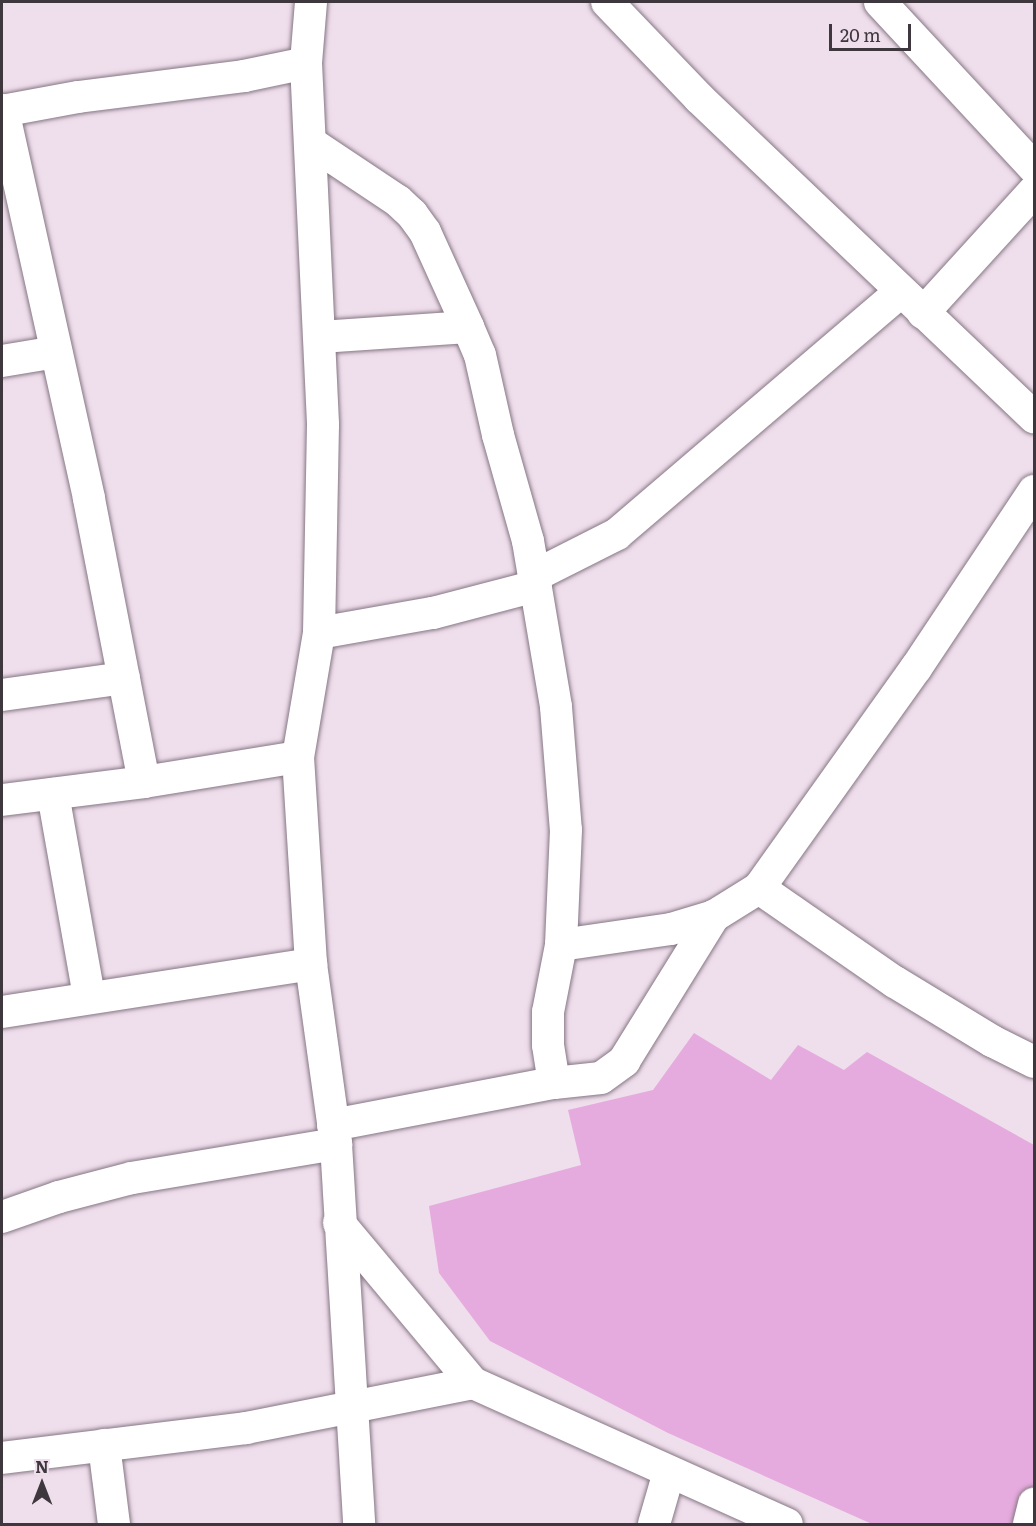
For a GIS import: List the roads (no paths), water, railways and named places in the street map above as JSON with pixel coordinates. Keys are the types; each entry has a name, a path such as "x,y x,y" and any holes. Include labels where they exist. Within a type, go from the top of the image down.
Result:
{"street":[{"path":"311,2 306,63 323,425 319,633 298,757 311,964 334,1135 359,1524"},
{"path":"607,2 699,98 900,292 1035,417"},
{"path":"880,2 1035,168"},
{"path":"144,782 89,499 2,111 78,97 244,76 306,63"},
{"path":"311,143 398,201 412,214 425,232 480,355 498,435 528,541 556,707 565,819 561,945 548,1011 548,1045 554,1083"},
{"path":"923,313 1035,190"},
{"path":"319,633 433,613 535,581 617,534 900,292"},
{"path":"320,337 468,327"},
{"path":"2,361 56,352"},
{"path":"561,945 671,929 714,916 759,888 916,668 1035,490"},
{"path":"2,695 124,678"},
{"path":"2,800 144,782 298,757"},
{"path":"53,794 89,996"},
{"path":"759,888 895,982 992,1041 1035,1062"},
{"path":"2,1217 59,1197 132,1178 334,1135 554,1083 601,1078 624,1061 714,916"},
{"path":"2,1012 89,996 311,964"},
{"path":"339,1223 473,1383 787,1524"},
{"path":"2,1458 246,1428 473,1383"},
{"path":"104,1445 114,1524"},
{"path":"654,1524 669,1472"},
{"path":"1029,1524 1035,1504"}]}
